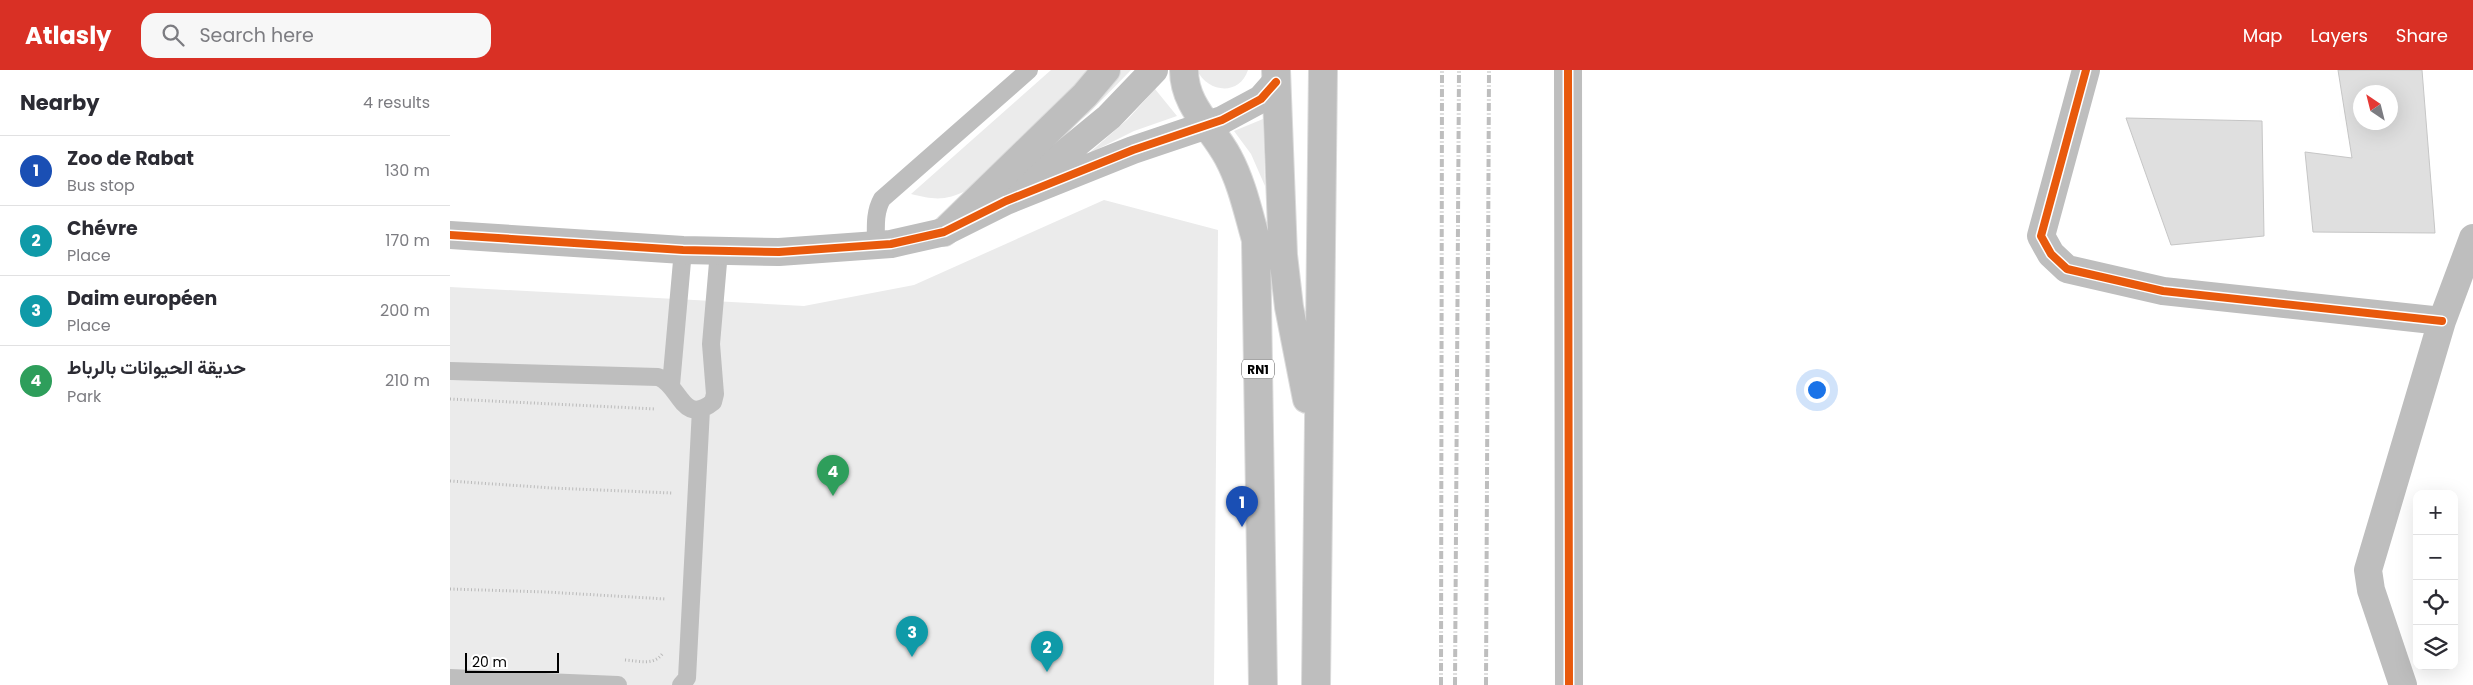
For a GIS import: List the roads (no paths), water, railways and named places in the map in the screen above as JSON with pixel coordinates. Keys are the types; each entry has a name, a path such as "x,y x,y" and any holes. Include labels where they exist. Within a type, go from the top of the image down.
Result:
{"main road":[{"path":"944,232 1085,95 1106,70"},
{"path":"1006,201 1109,117 1154,70"},
{"name":"RN1","path":"1184,70 1187,92 1193,106 1227,156 1239,179 1256,240 1263,685"},
{"path":"1316,685 1323,70"},
{"path":"1568,70 1569,685"},
{"path":"2086,70 2042,236 2051,254 2067,269 2163,291 2442,321"},
{"path":"450,235 683,250 779,252 876,245 909,240 944,232 1006,201 1133,150 1222,120 1261,99 1276,76"},
{"path":"1276,76 1280,207 1288,307 1306,396 1318,434"},
{"path":"2403,685 2371,590 2368,570 2442,321 2473,238"}],"lane":[{"path":"876,245 876,218 878,206 882,199 1029,70"},
{"path":"683,250 665,381 682,402 690,408 707,406"},
{"path":"680,685 687,678 707,406 716,385 711,344 719,251"},
{"path":"450,370 665,381"},
{"path":"450,678 618,685"}],"railway":[{"path":"1441,685 1442,70"},
{"path":"1455,685 1459,70"},
{"path":"1486,685 1489,70"}],"place":[{"name":"حديقة الحيوانات بالرباط","path":"833,496"},
{"name":"Zoo de Rabat","path":"1242,527"},
{"name":"Daim européen","path":"912,657"},
{"name":"Chévre","path":"1047,672"}]}
